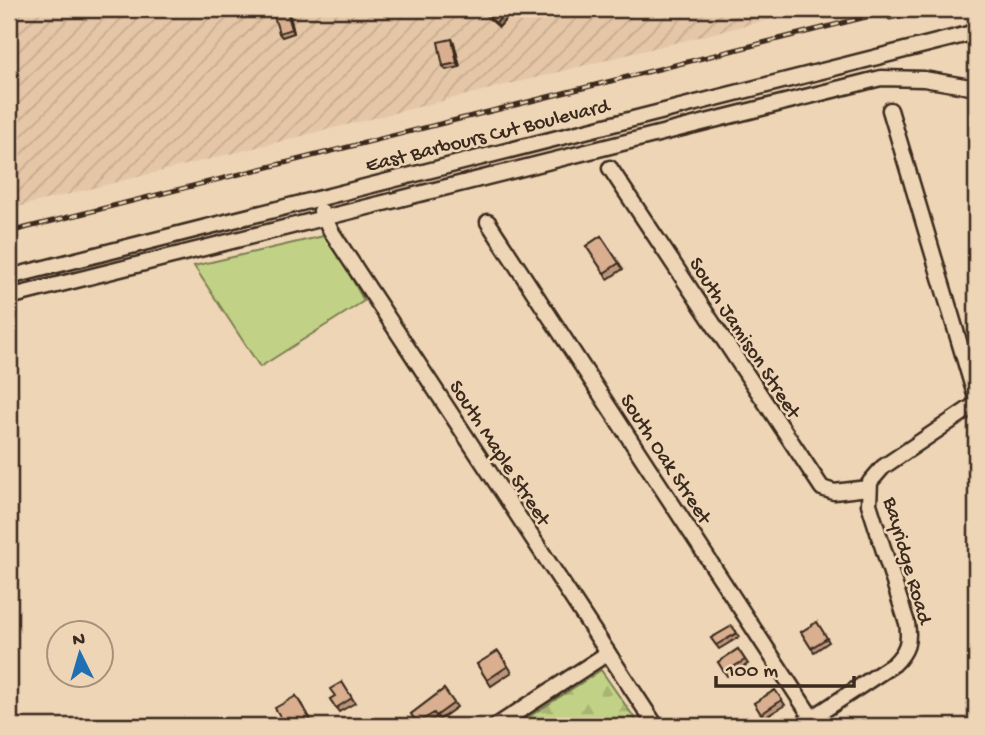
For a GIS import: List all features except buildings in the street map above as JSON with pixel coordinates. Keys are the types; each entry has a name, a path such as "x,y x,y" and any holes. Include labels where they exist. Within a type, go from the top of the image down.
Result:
{"street":[{"name":"East Barbours Cut Boulevard","path":"9,277 876,60 976,32"},
{"path":"876,60 881,78"},
{"name":"East Barbours Cut Boulevard","path":"9,297 881,78 924,79 976,88"},
{"path":"722,97 726,116"},
{"path":"890,110 976,398"},
{"path":"592,130 598,148"},
{"path":"457,163 462,182"},
{"name":"South Jamison Street","path":"610,168 822,488 834,492 868,488"},
{"name":"South Maple Street","path":"319,198 322,218 656,726"},
{"name":"South Oak Street","path":"488,222 806,722"},
{"path":"178,234 183,253"},
{"path":"94,255 99,274"},
{"name":"Bayridge Road","path":"806,722 894,664 905,652 908,643 907,623 869,504 868,488 883,467 976,404"},
{"path":"496,726 608,653"}],"shaded area":[{"path":"9,9 811,9 9,209"}],"green space":[{"path":"328,235 364,301 260,367 194,266"},
{"path":"601,670 640,726 515,726"}],"railway":[{"path":"9,232 898,9"},
{"path":"890,18 925,9"}]}
